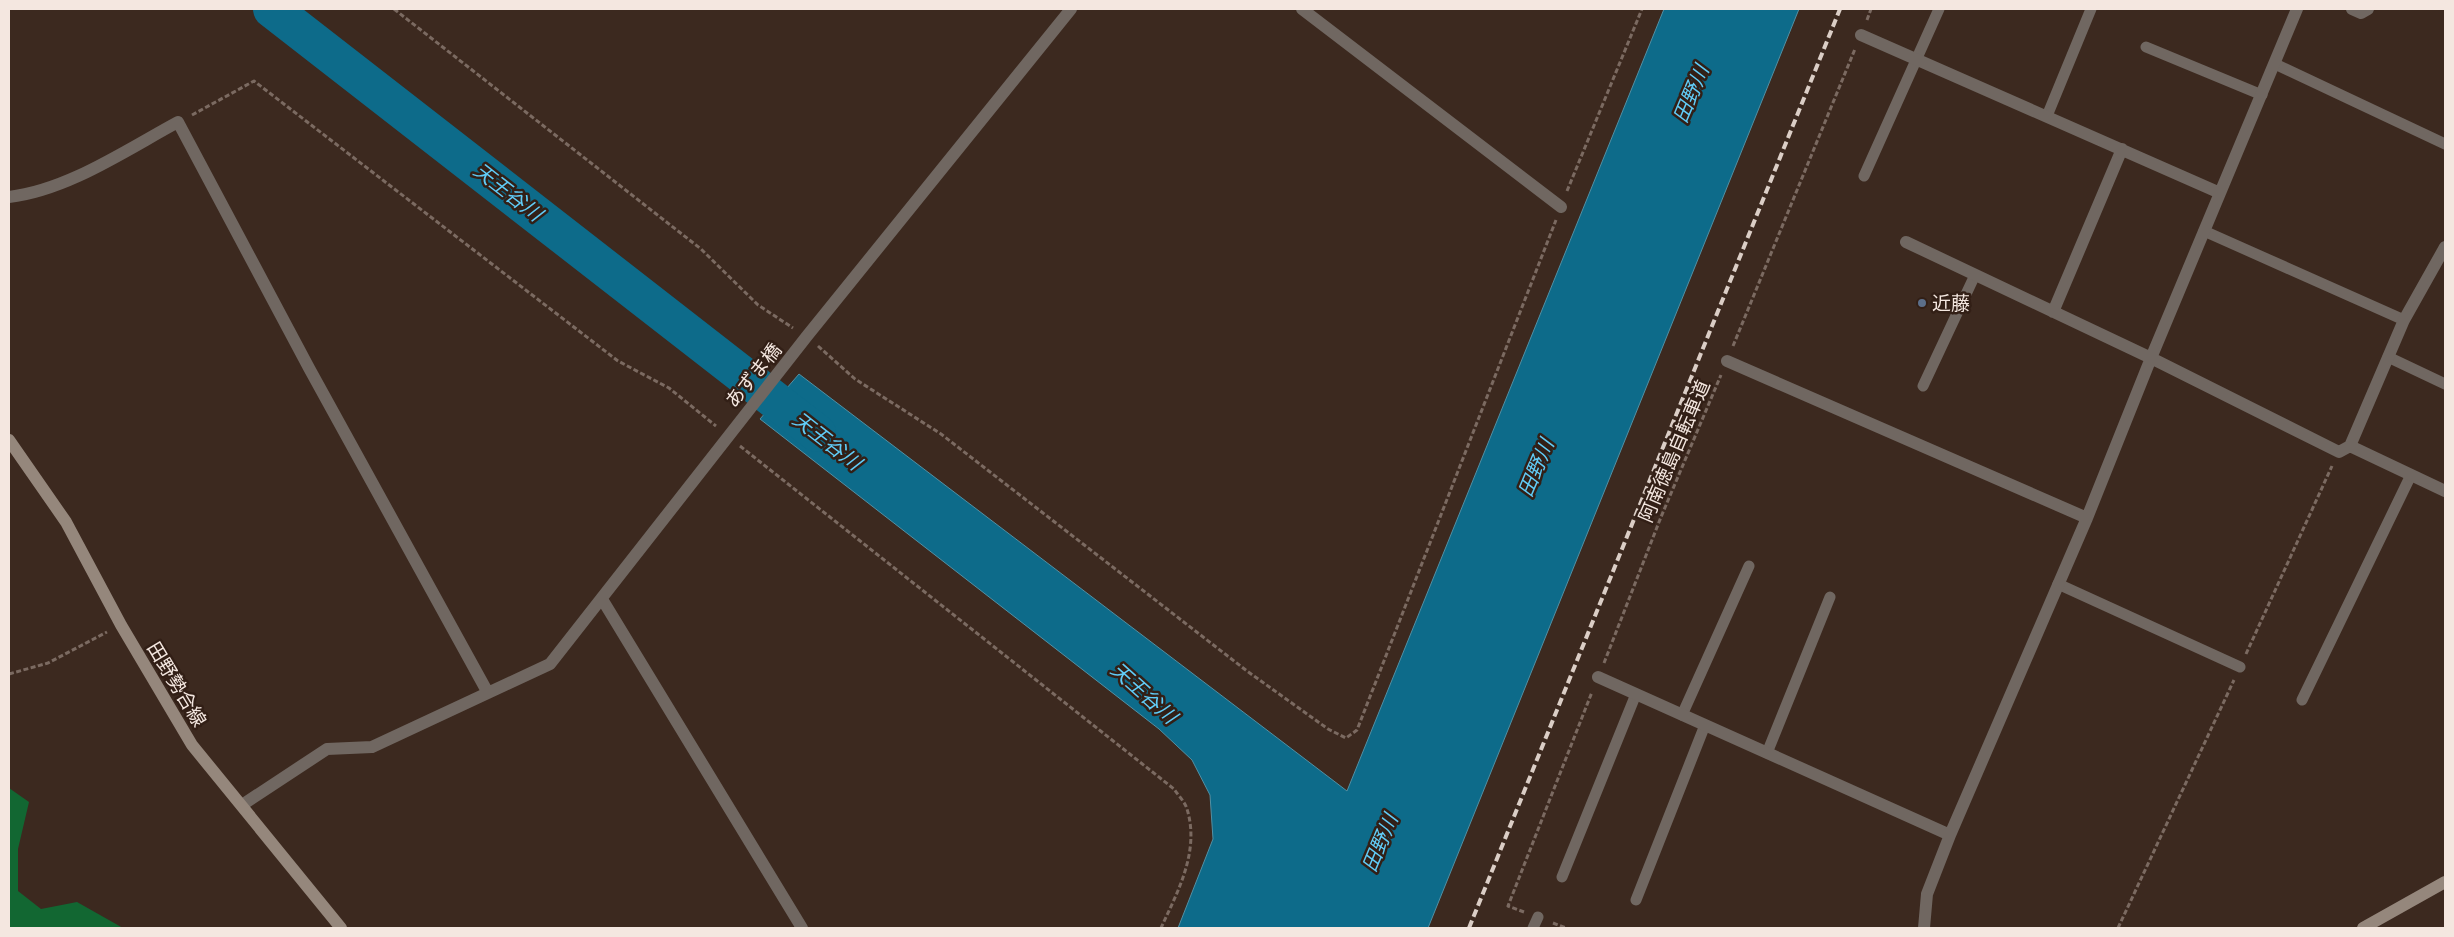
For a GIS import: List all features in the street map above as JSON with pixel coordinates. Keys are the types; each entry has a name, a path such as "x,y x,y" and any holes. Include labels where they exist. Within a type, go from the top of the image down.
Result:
{"main road":[{"name":"田野勢合線","path":"9,440 66,522 121,625 192,745 341,928"},
{"path":"2363,928 2445,882"}],"street":[{"name":"あずま橋","path":"242,805 327,749 372,746 550,664 736,426 1071,9"},
{"path":"1302,9 1561,207"},
{"path":"1924,928 1927,894 1950,836 2087,518 2151,358 2297,9"},
{"path":"2352,9 2361,13 2368,9"},
{"path":"1861,35 2220,193"},
{"path":"9,196 31,194 62,183 178,122 304,359 488,693"},
{"path":"2053,312 2122,149"},
{"path":"1906,242 2344,449 2411,474 2445,491"},
{"path":"2344,449 2388,358 2404,320 2445,247"},
{"path":"1727,361 2087,518"},
{"path":"602,599 802,928"},
{"path":"1598,677 1950,836"}],"lane":[{"path":"1864,176 1939,9"},
{"path":"2047,116 2091,9"},
{"path":"2146,47 2262,95"},
{"path":"2275,64 2445,144"},
{"path":"2204,231 2404,320"},
{"path":"1923,386 1975,275"},
{"path":"2388,358 2445,384"},
{"path":"2302,700 2411,474"},
{"path":"1682,714 1749,566"},
{"path":"2058,584 2240,667"},
{"path":"1767,753 1830,597"},
{"path":"1562,877 1636,694"},
{"path":"1636,900 1705,725"}],"path":[{"path":"394,9 701,249 758,305 803,342 855,379 941,434 1247,671 1328,729 1346,738 1357,730 1561,207 1642,9"},
{"name":"阿南徳島自転車道","path":"1508,906 1661,517 1796,196 1871,9"},
{"path":"2118,928 2344,449"},
{"path":"9,674 48,663 121,625"}],"green space":[{"path":"9,788 29,802 18,849 18,891 41,909 77,902 123,928 9,928"}],"water":[{"name":"田野川","path":"1664,9 1799,9 1428,928 1178,928 1213,839 1210,795 1192,760 1159,729 760,419 799,374 1347,791"}],"waterway":[{"name":"天王谷川","path":"272,9 817,433"}],"railway":[{"path":"1469,928 1840,9"}],"place":[{"name":"近藤","path":"1922,303"}]}
